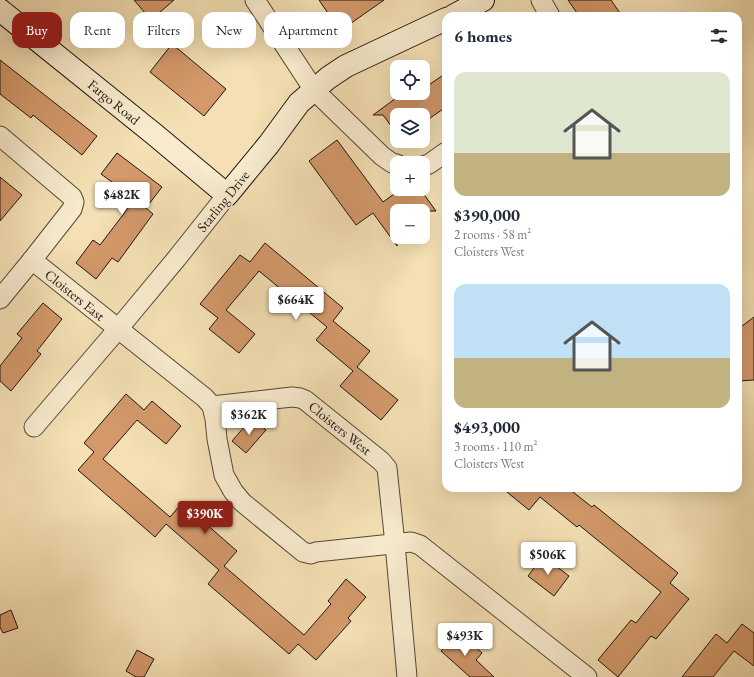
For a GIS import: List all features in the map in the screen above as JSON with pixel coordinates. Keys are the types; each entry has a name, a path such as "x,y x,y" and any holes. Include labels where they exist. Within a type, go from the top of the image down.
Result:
{"street":[{"path":"256,0 314,90 382,156 390,162"},
{"path":"460,12 483,0"},
{"path":"541,0 548,12"},
{"name":"Fargo Road","path":"0,10 148,129 227,195"},
{"name":"Starling Drive","path":"34,427 177,258 269,144 298,103 328,78 346,66 442,22"},
{"name":"Cloisters East","path":"0,136 72,197 74,202 72,209 0,299"},
{"path":"430,163 442,155"},
{"name":"Cloisters East","path":"32,260 118,329"},
{"path":"118,329 212,406 224,475 233,491 242,502 303,552 311,554 316,552 411,542 420,545 587,677"},
{"name":"Cloisters West","path":"212,406 292,397 300,398 305,400 382,462 387,468 407,677"}],"building":[{"path":"134,0 174,0 160,12 144,12"},
{"path":"319,0 384,0 352,23 352,12 327,12"},
{"path":"568,0 611,0 619,12 576,12"},
{"path":"169,48 177,48 226,89 204,116 150,72"},
{"path":"0,60 97,136 82,155 33,115 31,118 0,94"},
{"path":"442,76 442,110 430,118 430,108 390,108 390,124 383,115 373,115 393,100 430,100 430,84"},
{"path":"337,140 383,202 391,196 425,196 436,211 430,211 430,204 390,204 390,236 373,213 356,225 309,161"},
{"path":"117,153 162,187 146,208 153,214 118,262 112,258 96,279 76,263 93,240 100,245 135,199 101,174"},
{"path":"0,177 22,195 0,221"},
{"path":"265,243 343,308 333,321 370,351 357,367 398,400 381,420 340,386 353,371 316,340 327,327 259,271 226,310 255,334 239,353 209,329 218,318 200,304 240,255 250,262"},
{"path":"43,303 62,319 37,351 41,354 11,391 0,381 0,366 22,338 17,334"},
{"path":"754,317 754,380 742,381 742,326"},
{"path":"126,394 144,410 152,401 181,426 166,444 137,420 103,459 170,517 182,503 237,551 224,566 304,635 331,604 328,601 346,579 366,597 348,618 351,621 316,660 298,644 289,654 208,584 219,570 166,524 155,537 78,470 94,452 84,443"},
{"path":"252,418 266,430 246,453 232,441"},
{"path":"507,492 573,492 592,507 594,505 678,573 670,583 689,599 656,639 651,636 618,677 598,660 631,620 636,623 661,592 579,525 577,527 540,497 529,510"},
{"path":"543,556 569,576 554,596 528,576"},
{"path":"11,610 18,628 3,633 0,627 0,615"},
{"path":"742,624 754,633 754,666 734,651 713,677 682,677 716,634 727,643"},
{"path":"458,632 482,653 476,660 494,677 470,677 441,651"},
{"path":"137,650 154,659 144,677 136,677 126,671"}]}
